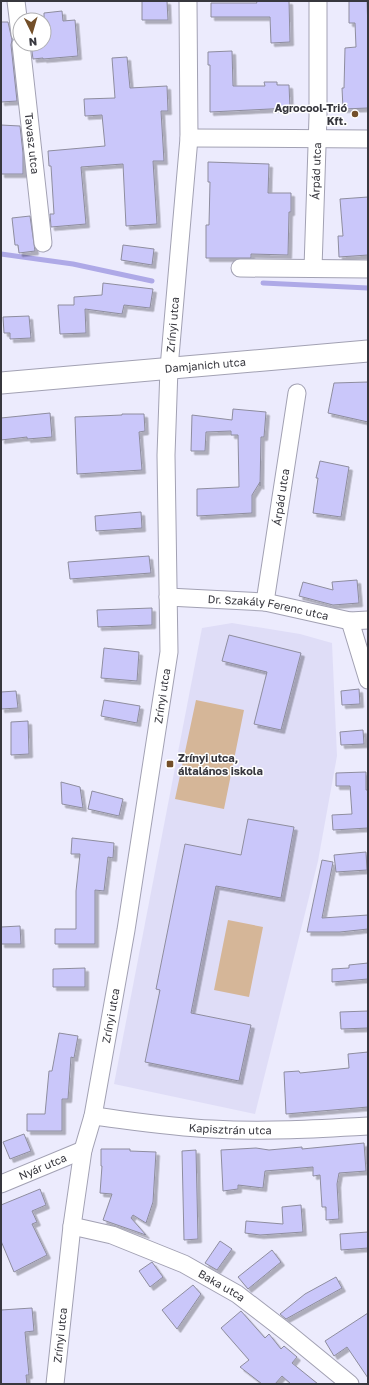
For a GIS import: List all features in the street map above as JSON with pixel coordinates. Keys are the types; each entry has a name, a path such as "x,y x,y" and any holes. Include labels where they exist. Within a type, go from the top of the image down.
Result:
{"street":[{"path":"16,1 17,12"},
{"name":"Zrínyi utca","path":"55,1384 72,1226 83,1150 93,1116 126,930 169,652 166,455 169,368 188,138 188,1"},
{"name":"Árpád utca","path":"314,268 318,1"},
{"name":"Tavasz utca","path":"22,52 43,243"},
{"path":"188,138 368,139"},
{"path":"240,268 368,269"},
{"name":"Damjanich utca","path":"1,383 368,351"},
{"name":"Damjanich utca","path":"1,372 42,379"},
{"name":"Árpád utca","path":"265,602 297,393"},
{"name":"Dr. Szakály Ferenc utca","path":"168,597 265,602 350,621 368,620"},
{"path":"350,621 368,680"},
{"name":"Kapisztrán utca","path":"93,1116 162,1125 213,1129 289,1131 368,1126"},
{"name":"Nyár utca","path":"1,1184 83,1150"},
{"name":"Baka utca","path":"72,1226 112,1235 184,1264 237,1294 350,1384"}],"shaded area":[{"path":"232,623 300,634 332,643 337,756 318,861 255,1114 114,1084 202,628"},
{"path":"196,700 244,710 224,809 175,799"},
{"path":"228,920 263,927 249,997 214,990"}],"building":[{"path":"142,1 167,1 168,20 142,20"},
{"path":"256,1 289,1 290,42 271,43 270,17 211,17 211,3 257,3"},
{"path":"349,1 367,1 368,108 343,109 342,88 344,88 345,48 356,47 355,23 349,23"},
{"path":"62,11 63,21 75,20 78,56 33,59 32,52 52,52 52,12"},
{"path":"1,22 8,22 12,40 11,45 17,101 1,102"},
{"path":"232,51 233,86 265,86 264,82 277,82 277,85 289,85 290,108 210,112 210,65 208,65 208,52"},
{"path":"127,57 130,88 167,86 168,111 161,111 164,161 153,161 157,224 126,226 123,164 81,167 86,224 51,227 50,214 54,214 51,166 49,166 48,151 105,146 102,115 85,116 84,99 115,98 112,58"},
{"path":"1,125 20,126 23,153 23,174 1,174"},
{"path":"208,162 269,164 268,193 291,193 288,255 251,254 251,258 206,258 206,225 209,225 210,182 208,182"},
{"path":"368,197 368,255 339,257 338,236 343,236 340,199"},
{"path":"30,216 35,251 19,253 18,245 15,245 12,218"},
{"path":"123,245 154,249 152,265 121,260"},
{"path":"103,283 153,289 150,308 124,305 122,314 85,309 86,333 60,334 58,305 74,305 74,297 102,295"},
{"path":"29,316 31,338 10,339 10,333 4,333 3,317"},
{"path":"368,382 368,422 328,413 334,383"},
{"path":"233,409 266,412 264,437 261,437 260,486 260,482 252,495 252,513 197,516 197,489 239,487 238,435 231,435 231,431 206,432 205,451 191,451 192,415 232,420"},
{"path":"50,413 52,437 27,439 27,437 1,440 1,418"},
{"path":"144,414 145,431 139,432 142,470 77,474 75,417"},
{"path":"320,461 349,467 341,517 313,513 318,478 316,478"},
{"path":"141,512 142,528 96,531 95,516"},
{"path":"149,556 151,573 70,579 68,562"},
{"path":"357,580 359,603 333,605 299,596 303,582 333,590 332,582"},
{"path":"152,608 152,625 98,627 97,610"},
{"path":"229,635 301,653 281,730 254,724 267,672 222,661"},
{"path":"104,648 139,652 137,681 101,678"},
{"path":"359,689 360,704 342,705 341,691"},
{"path":"16,691 18,708 1,709 1,692"},
{"path":"104,700 140,706 137,723 101,716"},
{"path":"28,721 29,754 11,755 11,722"},
{"path":"363,730 364,744 341,745 340,732"},
{"path":"366,772 366,790 368,790 368,828 333,830 332,815 352,814 350,786 336,786 336,773"},
{"path":"61,782 80,787 83,808 62,804"},
{"path":"92,791 123,799 119,816 88,809"},
{"path":"248,819 294,827 281,898 216,886 191,1013 251,1025 239,1081 145,1062 160,990 156,989 185,844 241,855"},
{"path":"72,838 114,843 113,858 108,857 104,891 95,890 95,944 55,944 55,929 76,929 76,891 80,854 71,854"},
{"path":"366,852 367,870 336,872 334,855"},
{"path":"322,860 333,862 322,918 368,915 368,929 340,932 307,932"},
{"path":"20,926 21,944 1,944 1,927"},
{"path":"368,963 368,979 332,982 332,969 349,968 349,965"},
{"path":"85,968 85,987 53,987 53,969"},
{"path":"368,1011 368,1028 341,1029 340,1012"},
{"path":"59,1033 78,1036 74,1058 71,1057 68,1099 62,1099 62,1131 27,1131 27,1114 45,1114 49,1071 52,1071"},
{"path":"368,1052 368,1107 286,1114 284,1072 299,1071 300,1073 349,1068 348,1054"},
{"path":"24,1134 31,1151 10,1159 3,1142"},
{"path":"364,1143 366,1171 339,1173 337,1184 339,1219 326,1220 326,1207 322,1207 320,1175 313,1176 313,1167 265,1171 263,1188 238,1185 238,1189 223,1191 221,1150 256,1148 269,1150 302,1147 302,1149"},
{"path":"101,1149 130,1149 130,1151 156,1152 153,1202 146,1223 133,1215 131,1218 146,1235 103,1220 112,1194 100,1193 102,1166"},
{"path":"196,1150 198,1239 184,1240 182,1151"},
{"path":"40,1189 46,1205 32,1211 37,1222 32,1224 47,1255 14,1272 1,1241 1,1205"},
{"path":"301,1205 303,1232 260,1235 245,1233 246,1221 283,1224 282,1207"},
{"path":"368,1232 368,1248 341,1250 340,1234"},
{"path":"220,1241 232,1249 217,1270 205,1263"},
{"path":"272,1250 281,1262 248,1289 238,1277"},
{"path":"152,1262 163,1277 150,1287 139,1271"},
{"path":"336,1277 342,1288 286,1319 280,1314 305,1294"},
{"path":"193,1285 201,1294 177,1329 162,1310"},
{"path":"32,1308 34,1331 25,1332 29,1375 26,1375 27,1384 1,1384 1,1310"},
{"path":"241,1311 265,1338 269,1334 281,1349 284,1346 297,1357 292,1363 318,1384 291,1384 282,1376 275,1384 262,1384 240,1367 249,1360 221,1328"},
{"path":"368,1313 368,1378 347,1347 334,1356 325,1341"}],"waterway":[{"path":"1,254 73,264 152,281"},
{"path":"263,283 368,288"}],"place":[{"name":"Agrocool-Trió Kft.","path":"355,114"},
{"name":"Zrínyi utca, általános iskola","path":"170,764"}]}
